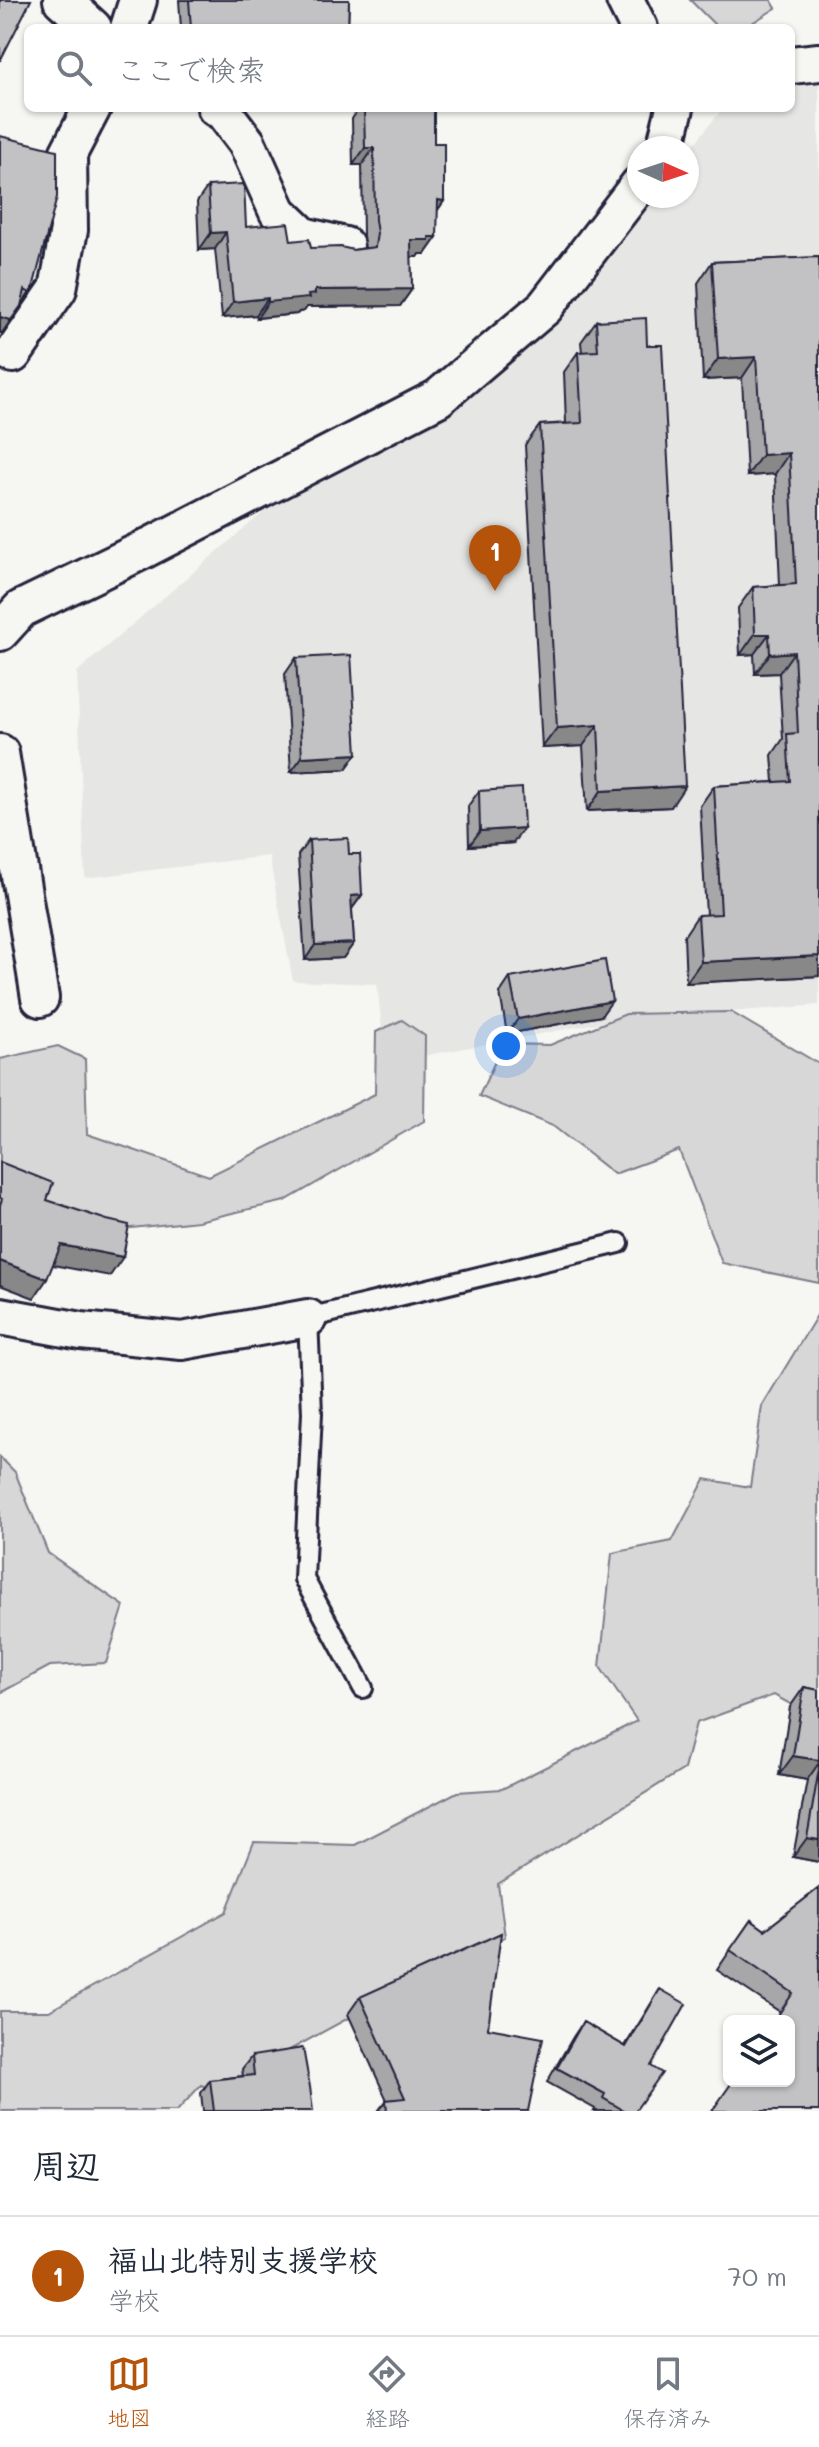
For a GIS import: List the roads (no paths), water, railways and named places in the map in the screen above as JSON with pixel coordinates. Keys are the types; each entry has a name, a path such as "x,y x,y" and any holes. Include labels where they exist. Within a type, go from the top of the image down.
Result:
{"street":[{"path":"62,0 89,24"},
{"path":"130,24 138,0"},
{"path":"625,0 637,24"},
{"path":"795,65 819,62"},
{"path":"13,354 58,289 69,230 68,154 90,112"},
{"path":"224,112 247,143 278,212 303,236 345,246"},
{"path":"668,136 674,112"},
{"path":"0,632 21,609 141,551 438,398 545,307 627,201"},
{"path":"0,753 40,998"},
{"path":"0,1316 81,1331 182,1341 308,1318"}],"lane":[{"path":"363,1688 304,1579 312,1413 308,1318 619,1243"}],"place":[{"name":"福山北特別支援学校","path":"495,591"}]}
